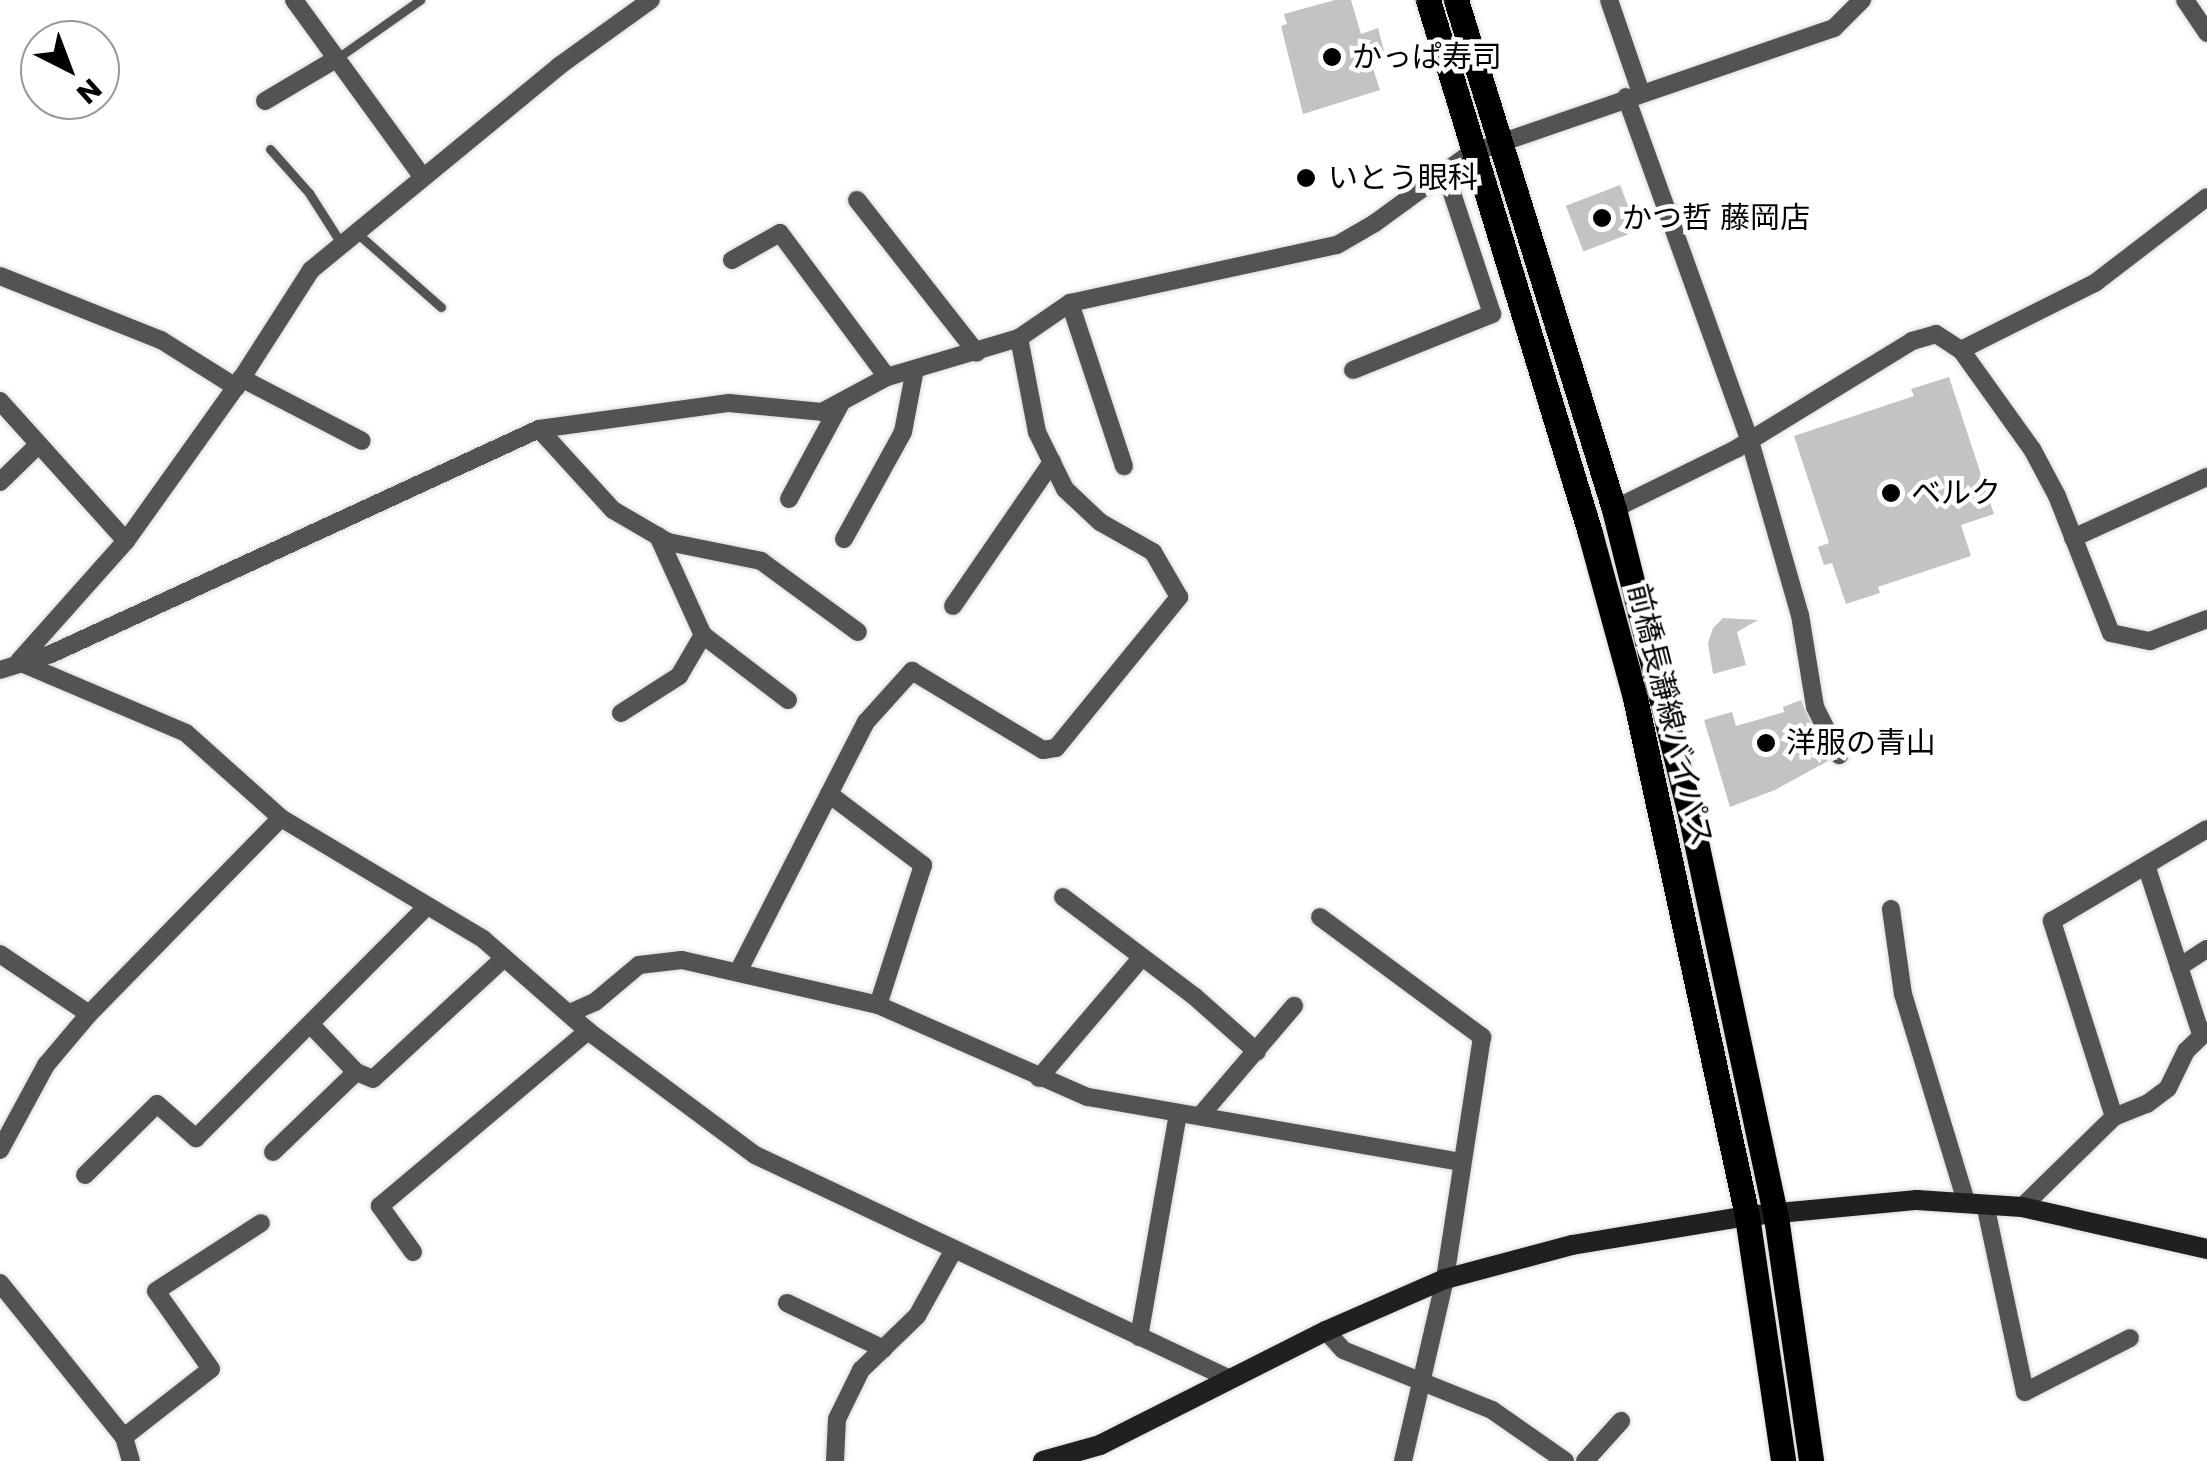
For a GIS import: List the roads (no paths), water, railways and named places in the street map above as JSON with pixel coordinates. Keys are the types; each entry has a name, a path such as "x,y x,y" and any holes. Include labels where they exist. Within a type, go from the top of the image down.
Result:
{"main road":[{"name":"前橋長瀞線バイパス","path":"1428,0 1471,153 1590,534 1635,698 1747,1216 1783,1461"},
{"name":"前橋長瀞線バイパス","path":"1456,0 1614,509 1699,853 1776,1216 1811,1461"}],"street":[{"path":"294,0 422,176"},
{"path":"19,662 126,541 311,270 422,176 651,0"},
{"path":"1609,0 1634,95 1750,441 1800,615 1816,707 1838,754"},
{"path":"2185,0 2207,33"},
{"path":"0,670 50,654 539,429 729,403 822,412 886,378 1019,338 1070,303 1337,244 1471,153 1834,28 1856,2"},
{"path":"264,101 334,60"},
{"path":"1353,370 1492,314 1445,172"},
{"path":"1961,350 2094,283 2207,197"},
{"path":"857,200 976,354"},
{"path":"732,260 780,233 886,378"},
{"path":"0,276 161,340 362,441"},
{"path":"1070,303 1124,466"},
{"path":"1614,509 1750,441 1912,342 1936,334 1961,350 2032,449 2111,633 2150,641 2207,618"},
{"path":"739,970 866,722 912,671 1043,750 1056,748 1179,597 1154,552 1100,522 1066,489 1038,432 1019,338"},
{"path":"844,539 902,432 915,369"},
{"path":"0,400 126,541"},
{"path":"788,499 842,402"},
{"path":"539,429 613,510 668,542 761,561 858,632"},
{"path":"0,482 38,444"},
{"path":"953,606 1052,462"},
{"path":"2073,538 2207,477"},
{"path":"658,536 704,635 788,700"},
{"path":"620,713 679,676 704,635"},
{"path":"19,662 186,733 226,764 282,818 483,939 588,1032 755,1155 1230,1380"},
{"path":"829,794 923,865 878,1005"},
{"path":"0,1150 46,1065 89,1014 282,818"},
{"path":"2114,1117 2052,921 2207,829"},
{"path":"2022,1207 2114,1117 2147,1104 2168,1088 2186,1051 2204,1032 2146,868"},
{"path":"1063,897 1194,996 1258,1052"},
{"path":"85,1175 157,1104 196,1138 312,1026 427,906"},
{"path":"1892,910 1903,994 1976,1203 2025,1392 2130,1338"},
{"path":"1320,917 1482,1037 1445,1279 1403,1461"},
{"path":"2179,967 2207,949"},
{"path":"0,954 89,1014"},
{"path":"312,1026 356,1072 373,1079 503,958"},
{"path":"1039,1078 1140,958"},
{"path":"570,1013 596,1002 640,966 682,960 739,970 878,1005 1088,1097 1461,1162"},
{"path":"1200,1116 1294,1006"},
{"path":"413,1252 380,1206 588,1032"},
{"path":"273,1152 356,1072"},
{"path":"1140,1337 1178,1112"},
{"path":"1044,1461 1100,1445 1326,1331 1445,1279 1572,1244 1747,1216 1918,1200 2022,1207 2207,1249"},
{"path":"124,1437 211,1369 156,1291 261,1223"},
{"path":"835,1461 837,1418 861,1370 917,1316 953,1251"},
{"path":"0,1283 124,1437 131,1461"},
{"path":"787,1303 884,1350"},
{"path":"1326,1331 1343,1350 1492,1410 1563,1460"},
{"path":"1585,1461 1621,1421"}],"lane":[{"path":"334,60 420,0"},
{"path":"270,149 348,237 441,307"}],"place":[{"name":"かっぱ寿司","path":"1332,57"},
{"name":"いとう眼科","path":"1306,178"},
{"name":"かつ哲 藤岡店","path":"1602,218"},
{"name":"ベルク","path":"1891,493"},
{"name":"洋服の青山","path":"1766,743"}]}
